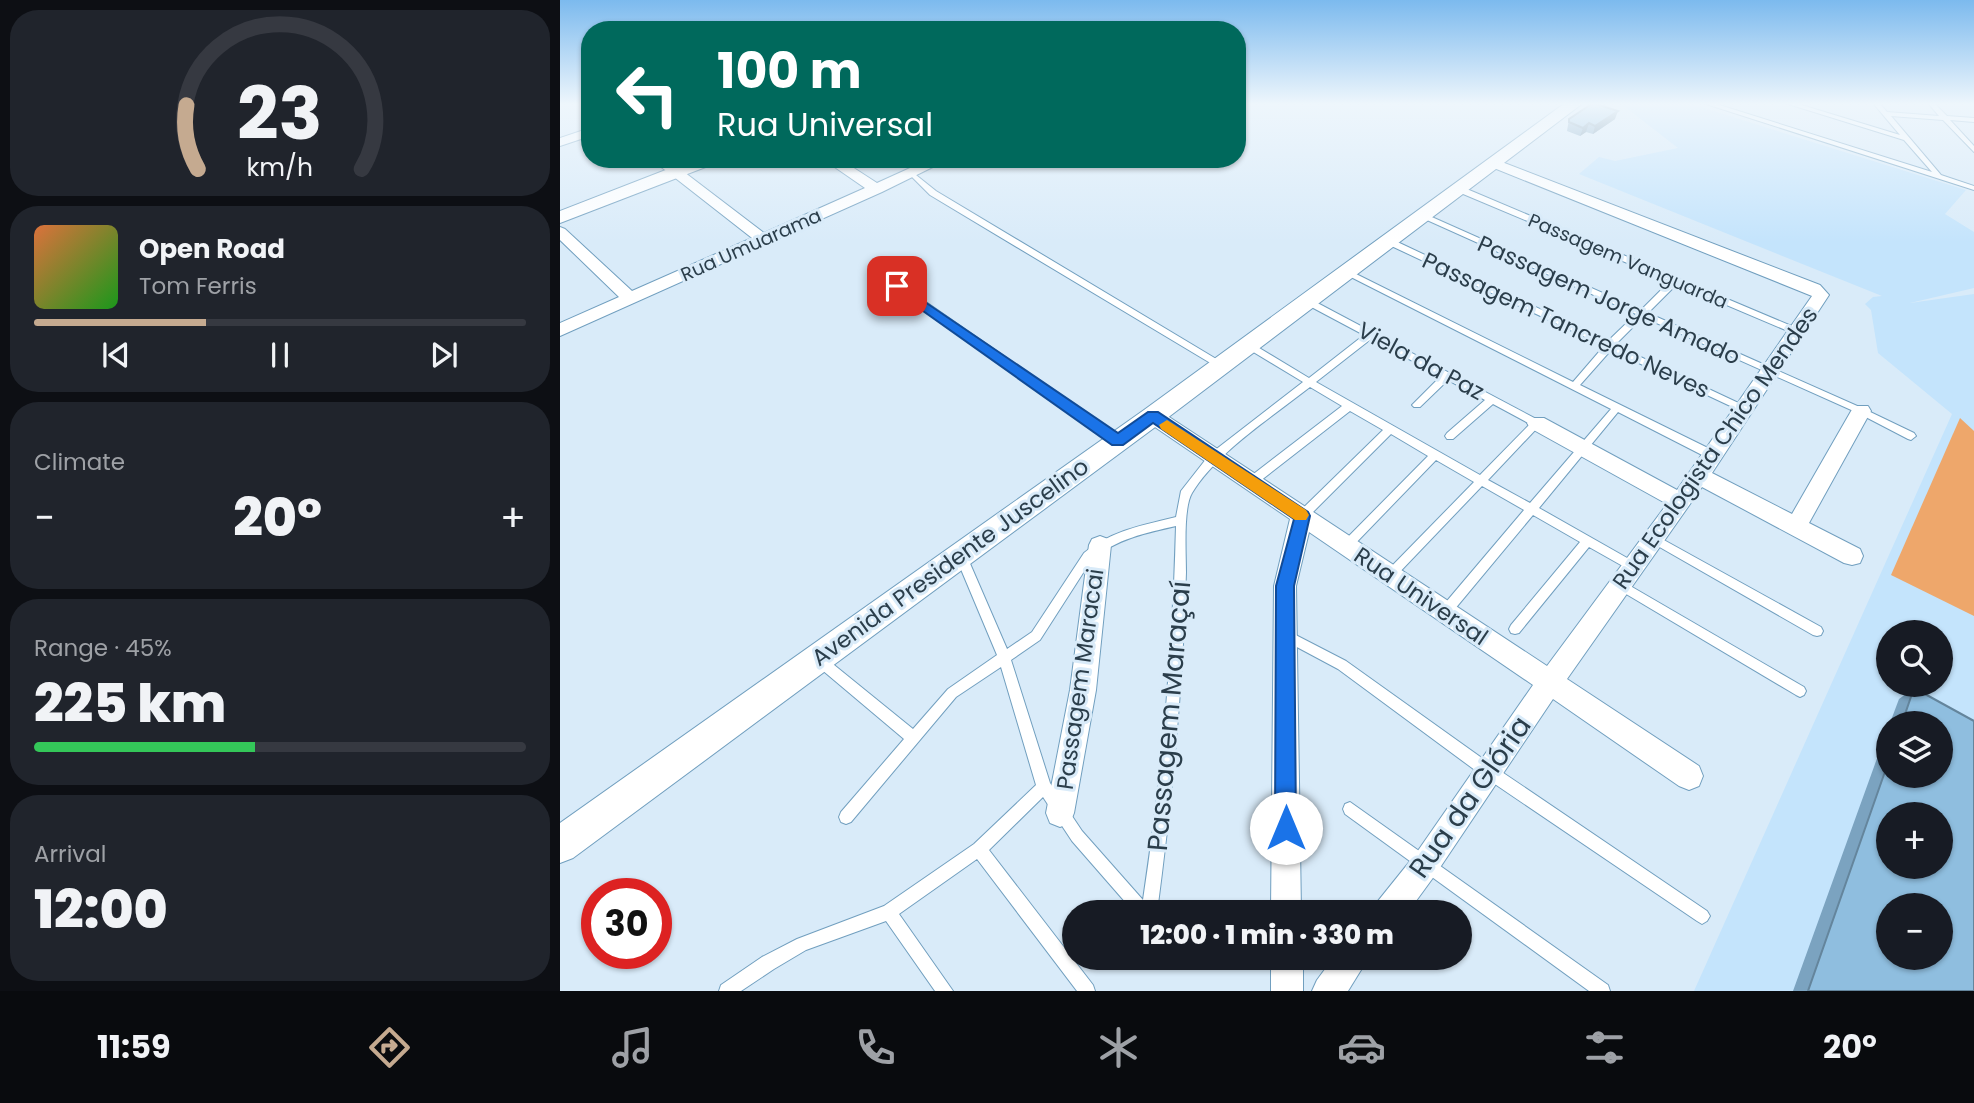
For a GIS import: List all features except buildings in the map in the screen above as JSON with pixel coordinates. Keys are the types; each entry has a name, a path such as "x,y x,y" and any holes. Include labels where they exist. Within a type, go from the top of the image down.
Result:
{"street":[{"name":"Avenida Presidente Juscelino","path":"560,845 1153,416 1305,300 1513,149"},
{"name":"Rua Ecologista Chico Mendes","path":"1494,163 1819,292 1820,298 1699,476 1550,682"},
{"path":"670,168 764,239"},
{"path":"560,217 688,168"},
{"path":"845,168 877,188"},
{"name":"Rua Umuarama","path":"560,330 922,168"},
{"path":"560,232 630,299"},
{"path":"1796,526 1861,411"},
{"name":"Rua Universal","path":"1153,416 1689,776"},
{"path":"1537,423 1680,501"},
{"path":"1699,476 1852,556"},
{"path":"1286,900 1285,586 1302,516"},
{"name":"Passagem Maracai","path":"1060,813 1083,690 1100,545"},
{"name":"Rua da Glória","path":"1398,900 1550,682"},
{"path":"1287,970 1287,991"}],"lane":[{"path":"1852,149 1974,188"},
{"path":"1914,149 1940,177"},
{"path":"911,173 933,193 1220,365"},
{"name":"Passagem Vanguarda","path":"1460,189 1798,332"},
{"name":"Passagem Jorge Amado","path":"1422,216 1770,370 1911,436"},
{"name":"Passagem Tancredo Neves","path":"1388,241 1744,409"},
{"path":"1345,272 1712,455"},
{"path":"1573,387 1609,346 1675,281"},
{"path":"897,286 1118,441"},
{"name":"Viela da Paz","path":"1305,300 1537,423"},
{"name":"Passagem Maraçaí","path":"1148,900 1161,836 1172,723 1181,520 1185,494 1214,457 1370,335"},
{"path":"1248,345 1349,406 1632,566"},
{"path":"1417,405 1447,375"},
{"path":"1451,436 1492,399"},
{"path":"1251,482 1349,406"},
{"path":"1445,612 1616,409"},
{"path":"1390,575 1537,423"},
{"path":"1302,516 1390,429"},
{"path":"1346,545 1435,455"},
{"path":"846,817 952,693 1036,636 1078,569 1100,545 1122,536 1181,520"},
{"path":"1653,538 1817,631"},
{"path":"1515,629 1588,541"},
{"path":"961,555 1004,657 1044,787 1077,836 1135,900"},
{"path":"1620,584 1800,691"},
{"path":"1284,634 1342,665 1488,771 1702,916"},
{"path":"817,658 912,737"},
{"path":"732,989 802,944 889,912 979,849 1044,787"},
{"path":"1350,809 1602,991"},
{"path":"979,849 1087,991"},
{"path":"889,912 945,991"}],"shaded area":[{"path":"1672,149 1836,149 1966,190 1945,214 1974,232 1974,288 1910,303 1974,294 1974,991 1694,991 1952,414 1878,353 1871,310 1865,304 1873,297 1882,296 1579,174 1599,157 1615,161"},
{"path":"1960,418 1974,431 1974,616 1891,575"}],"slow traffic":[{"path":"1167,425 1301,515"}],"route":[{"path":"897,286 1118,441 1153,416 1302,516 1285,586 1286,828"}]}
